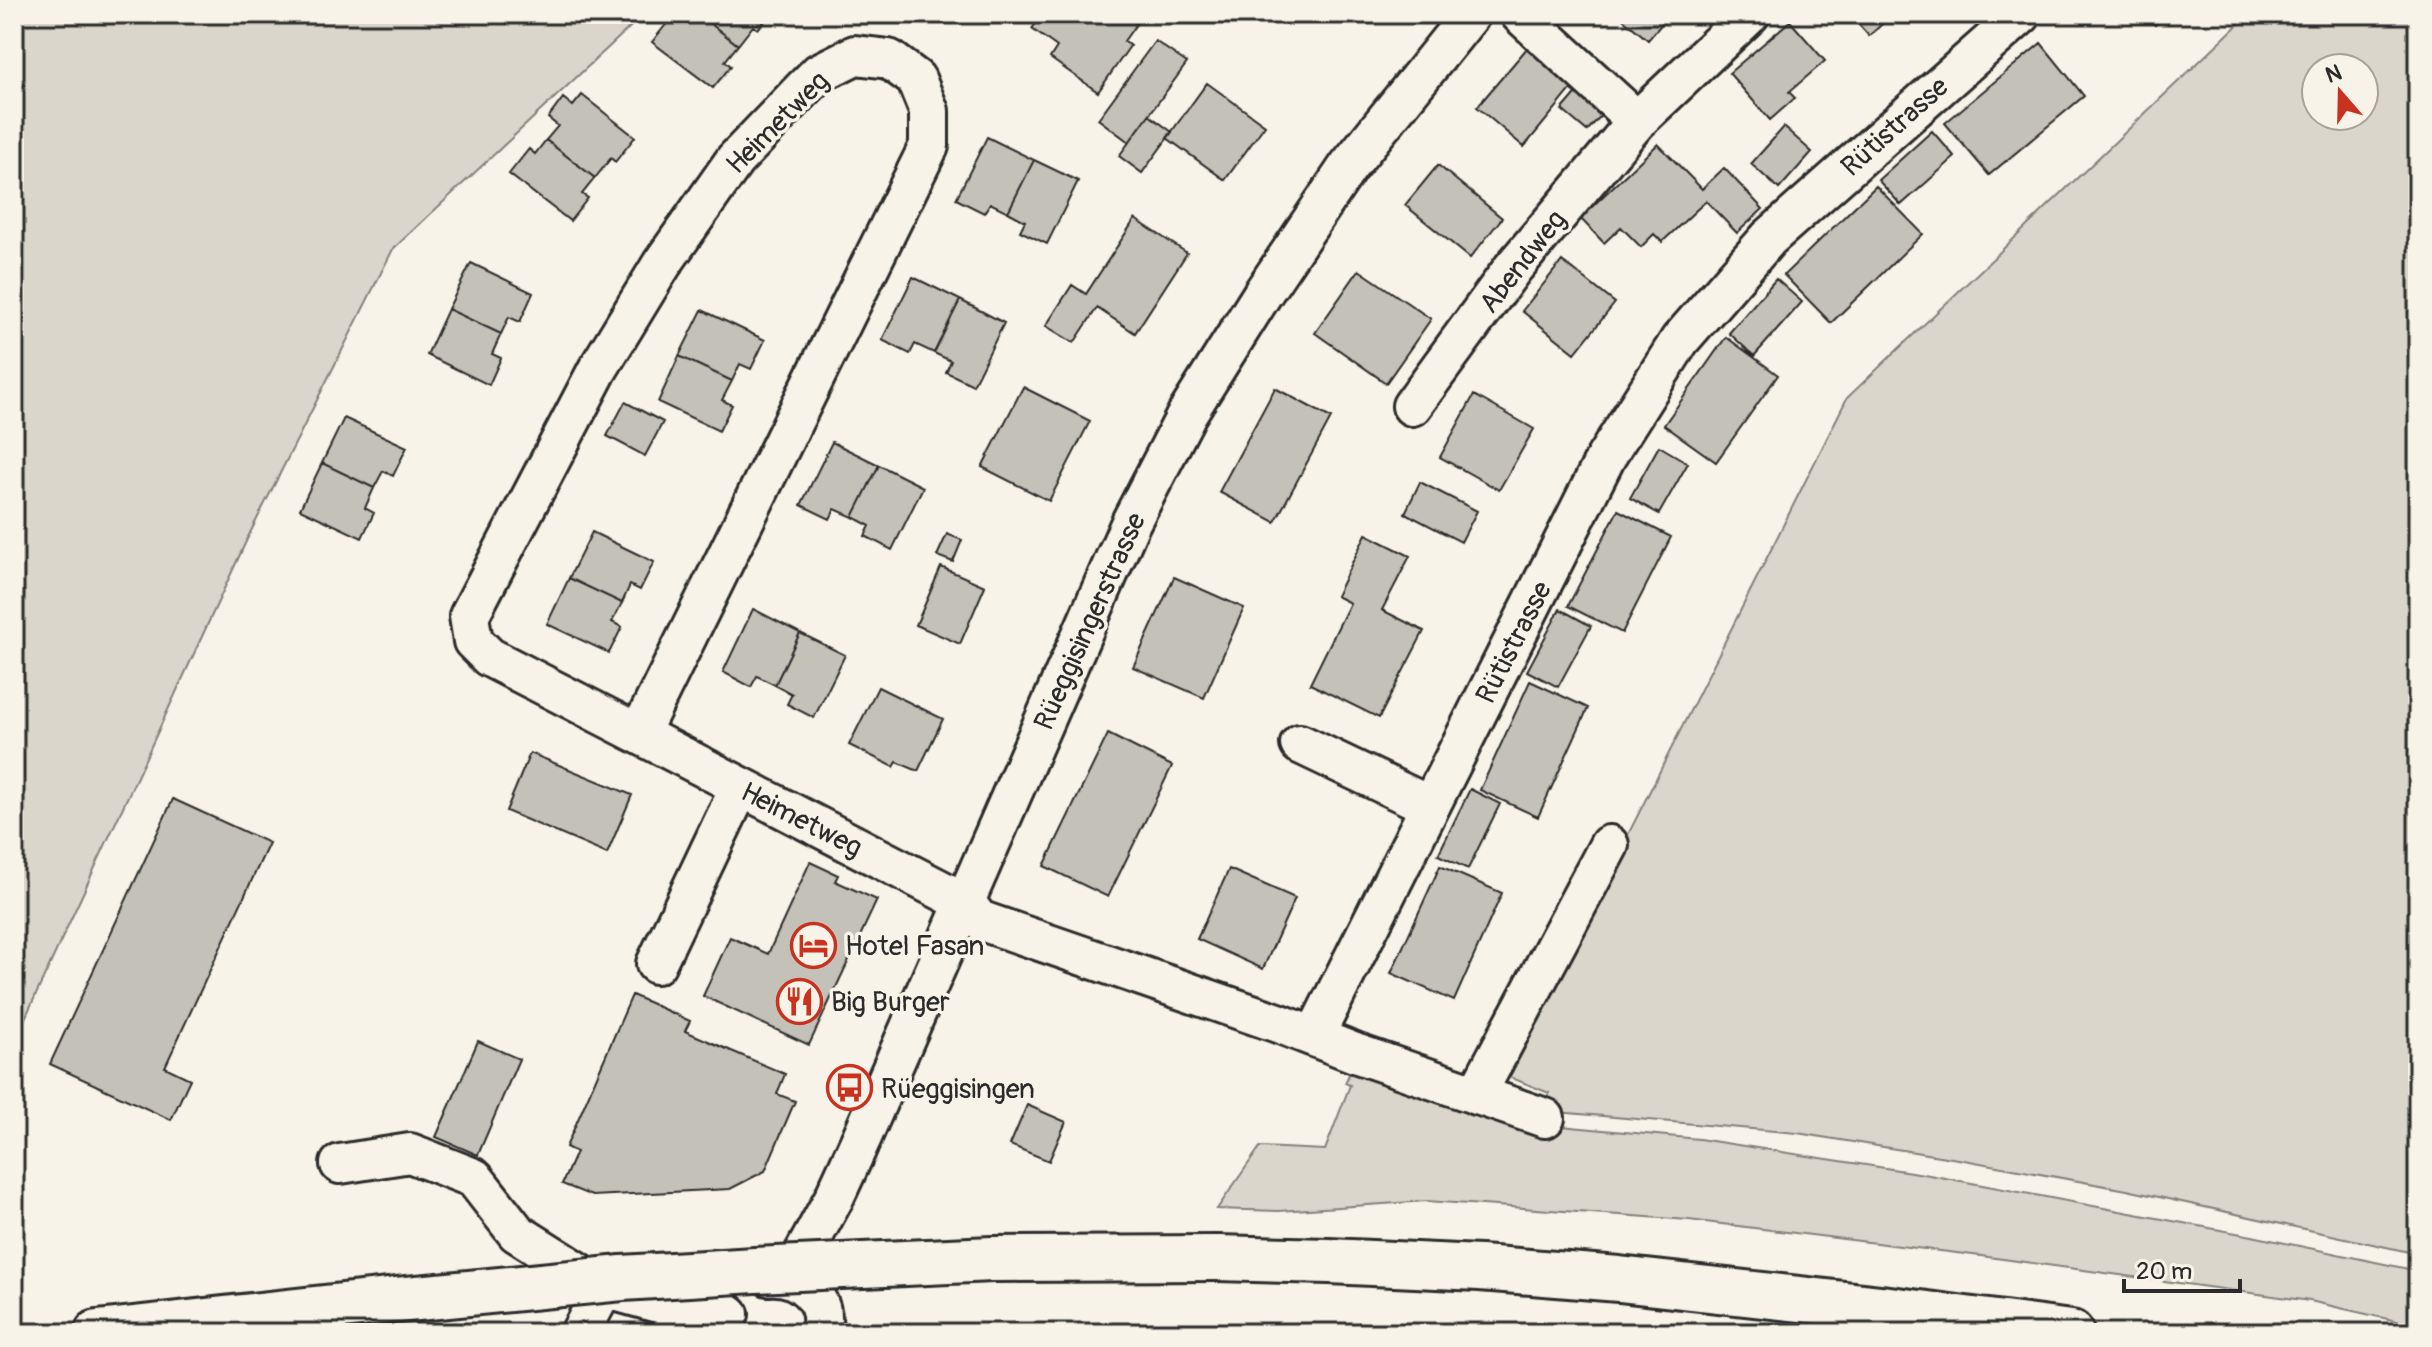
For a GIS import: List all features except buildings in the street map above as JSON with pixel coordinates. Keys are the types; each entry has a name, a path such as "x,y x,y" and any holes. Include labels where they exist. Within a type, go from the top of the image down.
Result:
{"highway":[{"path":"97,1333 397,1300 755,1270 992,1259 1218,1258 1480,1268 1619,1279 2071,1333"}],"street":[{"name":"Rüeggisingerstrasse","path":"791,1277 834,1198 1131,522 1187,414 1263,293 1348,167 1471,14"},
{"path":"1520,14 1637,121"},
{"name":"Abendweg","path":"1412,406 1513,268 1637,121 1750,14"},
{"name":"Rütistrasse","path":"1314,1037 1606,457 1680,340 1769,238 2022,14"},
{"name":"Heimetweg","path":"639,734 929,146 929,111 916,79 889,59 855,55 819,73 735,160 665,260 598,369 469,616 473,641 489,657 966,903"},
{"path":"1300,744 1430,806"},
{"path":"656,964 740,787"},
{"path":"1476,1095 1609,845"},
{"path":"966,903 979,920 1545,1118"},
{"path":"340,1164 410,1153 474,1178 517,1233 604,1288 729,1323 737,1295 752,1281 771,1275 791,1277 815,1296 821,1310 821,1333"},
{"path":"580,1333 604,1288"}],"shaded area":[{"path":"14,14 644,14 393,249 249,535 14,1042"},
{"path":"2249,14 2418,14 2418,1254 2127,1190 1964,1160 1797,1133 1546,1111 1549,1093 1507,1076 1847,398"},
{"path":"1350,1072 1452,1105 1518,1122 1699,1139 1924,1174 2418,1271 2418,1326 2310,1301 1689,1220 1427,1201 1279,1211 1217,1209 1260,1147 1325,1150 1350,1085 1345,1083"}],"place":[{"name":"Hotel Fasan","path":"814,945"},
{"name":"Big Burger","path":"800,1001"},
{"name":"Rüeggisingen","path":"850,1088"}]}
